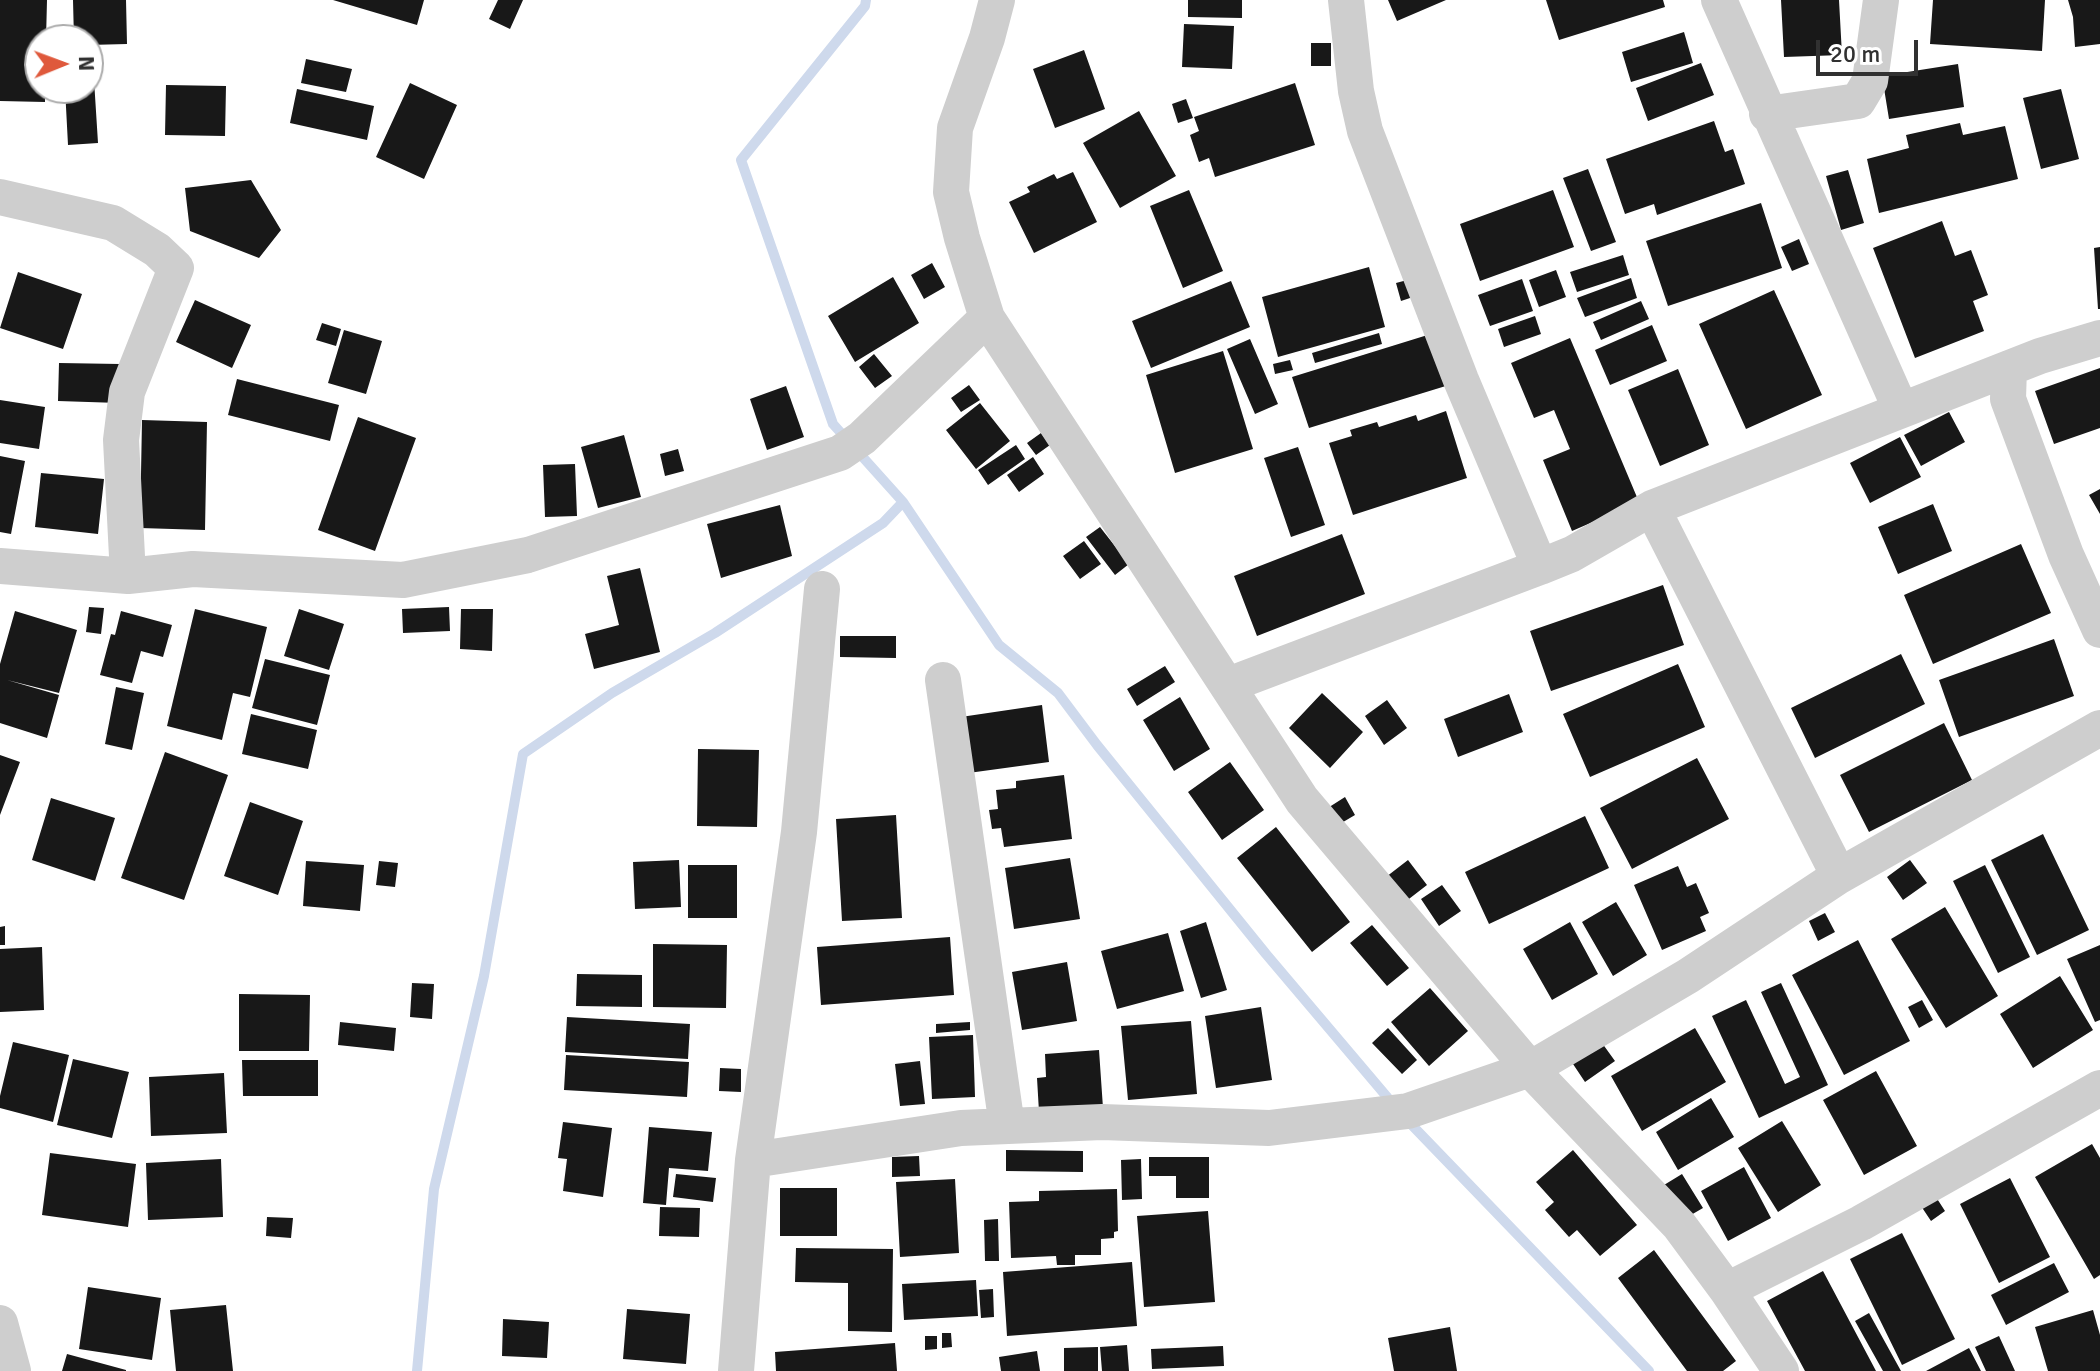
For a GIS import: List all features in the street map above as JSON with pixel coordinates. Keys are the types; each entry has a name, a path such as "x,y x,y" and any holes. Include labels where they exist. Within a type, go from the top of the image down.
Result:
{"street":[{"path":"997,0 955,128 951,192 987,318 1302,800 1530,1069 1679,1225 1781,1371"},
{"path":"1346,0 1356,91 1365,131 1461,380 1540,567"},
{"path":"1719,0 1901,410"},
{"path":"1767,114 1858,101 1870,81 1881,0"},
{"path":"0,197 113,223 157,250 176,268 127,392 121,440 128,576"},
{"path":"0,566 128,576 193,569 403,580 528,555 851,445 987,318"},
{"path":"1228,685 1572,554 1652,508 2009,368 2100,338"},
{"path":"2009,368 2008,399 2066,555 2100,630"},
{"path":"1652,508 1839,876"},
{"path":"736,1371 753,1160 799,832 822,589"},
{"path":"943,680 1007,1126"},
{"path":"753,1160 961,1128 1102,1122 1269,1128 1397,1112 1530,1069 1688,976 1839,876 2100,728"},
{"path":"1727,1290 1861,1223 2100,1088"},
{"path":"0,1323 13,1371"}],"building":[{"path":"0,0 47,0 46,24 24,24 24,102 0,101"},
{"path":"73,0 126,0 127,44 104,45 104,24 74,24"},
{"path":"333,0 424,0 417,25"},
{"path":"498,0 523,0 510,29 489,19"},
{"path":"1188,0 1242,0 1242,18 1188,17"},
{"path":"1388,0 1446,0 1397,21"},
{"path":"1546,0 1663,0 1665,7 1559,40"},
{"path":"1781,0 1839,0 1842,55 1784,57"},
{"path":"1933,0 2045,0 2042,51 1930,44"},
{"path":"2068,0 2100,0 2100,44 2075,47 2073,17"},
{"path":"1184,24 1234,26 1232,69 1182,67"},
{"path":"1684,32 1693,63 1631,82 1622,52"},
{"path":"1311,43 1331,43 1331,66 1311,66"},
{"path":"1084,50 1105,109 1055,128 1033,69"},
{"path":"306,59 352,69 346,92 301,83"},
{"path":"1701,63 1714,95 1648,121 1636,88"},
{"path":"1958,64 1964,107 1889,119 1882,76"},
{"path":"410,83 457,105 424,179 376,157"},
{"path":"1295,83 1315,145 1215,177 1209,158 1199,162 1190,135 1199,131 1194,117"},
{"path":"166,85 226,86 225,136 165,135"},
{"path":"297,89 374,106 367,140 290,123"},
{"path":"2061,89 2079,159 2041,169 2023,98"},
{"path":"1186,99 1193,118 1178,123 1172,104"},
{"path":"66,104 96,104 98,143 68,145"},
{"path":"1139,111 1176,176 1120,208 1083,143"},
{"path":"1714,121 1725,152 1733,149 1745,184 1657,215 1654,204 1625,214 1606,159"},
{"path":"1960,123 1963,135 2005,126 2018,179 1879,213 1867,159 1909,148 1906,135"},
{"path":"1588,169 1616,242 1591,251 1563,178"},
{"path":"1848,170 1864,223 1841,230 1826,176"},
{"path":"1073,172 1097,222 1034,253 1009,202 1030,192 1027,187 1054,174 1057,179"},
{"path":"251,180 281,230 259,258 190,231 185,188"},
{"path":"1189,190 1223,271 1183,288 1150,206"},
{"path":"1553,190 1574,247 1480,281 1460,224"},
{"path":"1761,203 1782,268 1668,306 1646,241"},
{"path":"1942,221 1955,256 1971,250 1988,295 1973,301 1984,331 1915,358 1873,248"},
{"path":"1799,239 1809,264 1792,271 1781,247"},
{"path":"2100,247 2100,309 2098,309 2094,248"},
{"path":"1623,255 1629,275 1577,292 1570,272"},
{"path":"932,263 945,287 924,299 911,275"},
{"path":"1369,267 1385,327 1278,357 1262,297"},
{"path":"1556,270 1566,297 1539,307 1529,280"},
{"path":"18,272 82,294 63,349 0,328"},
{"path":"893,277 919,323 855,362 828,316"},
{"path":"1631,278 1637,298 1585,317 1577,298"},
{"path":"1411,279 1416,296 1401,301 1396,283"},
{"path":"1522,279 1533,311 1490,326 1478,295"},
{"path":"1231,281 1250,327 1151,368 1132,321"},
{"path":"1774,290 1822,395 1746,429 1699,324"},
{"path":"195,300 251,325 232,368 176,342"},
{"path":"1641,301 1649,319 1601,340 1593,322"},
{"path":"1535,316 1541,334 1504,347 1498,329"},
{"path":"322,323 341,329 336,346 316,340"},
{"path":"1652,325 1667,361 1610,385 1595,350"},
{"path":"344,330 382,341 366,394 328,383"},
{"path":"1379,333 1382,344 1315,363 1312,353"},
{"path":"1434,333 1449,385 1309,428 1292,377"},
{"path":"1570,338 1639,502 1572,531 1543,460 1570,449 1554,410 1534,418 1511,363"},
{"path":"1250,339 1278,404 1255,414 1227,349"},
{"path":"1223,351 1253,449 1175,473 1146,375"},
{"path":"874,354 892,376 875,388 859,367"},
{"path":"1290,360 1293,370 1275,374 1273,364"},
{"path":"59,363 120,364 119,403 58,401"},
{"path":"2100,368 2100,428 2054,444 2035,391"},
{"path":"1678,369 1709,445 1660,466 1628,390"},
{"path":"237,379 339,405 330,441 228,415"},
{"path":"969,385 980,400 961,412 951,398"},
{"path":"786,386 804,437 767,450 750,399"},
{"path":"0,400 45,407 39,449 0,443"},
{"path":"980,403 1010,441 976,469 946,430"},
{"path":"1446,411 1467,478 1353,515 1329,443 1352,436 1350,430 1377,422 1379,427 1416,415 1418,421"},
{"path":"1949,412 1965,442 1921,466 1904,435"},
{"path":"358,417 416,438 375,551 318,530"},
{"path":"142,420 207,422 205,530 140,528"},
{"path":"1041,433 1050,445 1036,455 1027,443"},
{"path":"624,435 641,497 598,508 581,447"},
{"path":"1900,437 1921,477 1870,503 1850,463"},
{"path":"1016,445 1025,459 988,485 978,470"},
{"path":"1298,447 1325,525 1291,537 1264,458"},
{"path":"678,449 684,471 665,476 660,454"},
{"path":"0,456 25,461 11,534 0,532"},
{"path":"1033,457 1044,474 1019,492 1007,475"},
{"path":"575,464 577,516 545,517 543,465"},
{"path":"41,473 104,479 98,534 35,527"},
{"path":"2100,489 2100,514 2089,495"},
{"path":"1933,504 1952,551 1898,574 1878,527"},
{"path":"780,505 792,556 721,578 707,524"},
{"path":"1100,527 1129,564 1115,575 1086,537"},
{"path":"1342,534 1365,594 1257,636 1234,576"},
{"path":"1084,541 1101,564 1080,579 1063,556"},
{"path":"2021,544 2051,613 1933,664 1904,595"},
{"path":"640,568 660,652 594,669 585,634 619,625 607,576"},
{"path":"1663,585 1684,645 1551,691 1530,631"},
{"path":"89,607 104,608 101,634 86,632"},
{"path":"449,607 450,631 403,633 402,609"},
{"path":"195,609 267,627 250,697 233,693 222,740 167,726"},
{"path":"299,609 344,624 329,670 284,656"},
{"path":"461,609 493,609 492,651 460,649"},
{"path":"15,611 77,630 59,693 7,680 59,695 47,738 0,723 0,664"},
{"path":"121,611 172,625 163,657 141,651 132,683 100,675"},
{"path":"840,636 896,636 896,658 840,657"},
{"path":"2054,639 2074,696 1959,737 1939,680"},
{"path":"1901,654 1925,704 1815,758 1791,708"},
{"path":"265,659 330,675 317,725 252,708"},
{"path":"1678,664 1705,727 1590,777 1563,714"},
{"path":"1165,666 1175,682 1137,706 1127,689"},
{"path":"116,687 144,693 132,750 105,744"},
{"path":"1322,693 1363,732 1330,768 1289,728"},
{"path":"1509,694 1523,732 1458,757 1444,719"},
{"path":"1180,697 1210,749 1174,771 1143,720"},
{"path":"1387,700 1407,728 1384,745 1365,716"},
{"path":"1042,705 1049,762 961,774 954,718"},
{"path":"251,714 317,730 308,769 242,754"},
{"path":"1944,723 1972,780 1869,832 1840,775"},
{"path":"698,749 759,750 757,827 697,826"},
{"path":"165,752 228,775 184,900 121,878"},
{"path":"0,755 20,762 0,815"},
{"path":"1697,758 1729,819 1632,869 1600,808"},
{"path":"1230,762 1264,810 1222,840 1188,792"},
{"path":"1064,775 1072,839 1004,847 1001,828 992,829 989,810 998,809 996,790 1016,788 1016,781"},
{"path":"1345,797 1355,815 1333,828 1323,811"},
{"path":"51,798 115,818 95,881 32,860"},
{"path":"250,802 303,821 278,895 224,876"},
{"path":"896,815 902,918 842,921 836,819"},
{"path":"1585,816 1609,868 1489,924 1465,872"},
{"path":"1276,827 1350,922 1312,952 1237,858"},
{"path":"2043,834 2089,930 2037,955 1991,860"},
{"path":"1070,858 1080,919 1014,929 1005,868"},
{"path":"679,860 681,907 635,909 633,862"},
{"path":"1408,860 1427,885 1405,902 1386,877"},
{"path":"1910,860 1927,883 1903,900 1887,877"},
{"path":"306,861 364,865 360,911 303,906"},
{"path":"379,861 398,863 395,887 376,885"},
{"path":"688,865 737,865 737,918 688,918"},
{"path":"1985,865 2030,957 1998,973 1953,881"},
{"path":"1678,866 1687,887 1696,883 1709,913 1700,917 1706,931 1662,950 1634,885"},
{"path":"1442,885 1461,911 1439,926 1421,899"},
{"path":"1616,902 1647,955 1613,976 1582,922"},
{"path":"1945,907 1998,996 1946,1028 1891,939"},
{"path":"1825,913 1835,932 1818,941 1809,921"},
{"path":"1206,922 1227,990 1201,998 1180,931"},
{"path":"1570,922 1598,974 1552,1000 1523,949"},
{"path":"1372,925 1409,968 1387,986 1350,943"},
{"path":"5,926 5,945 0,945 0,927"},
{"path":"1168,933 1184,991 1117,1009 1101,951"},
{"path":"950,937 954,995 821,1005 817,947"},
{"path":"1858,940 1910,1041 1844,1075 1792,975"},
{"path":"653,944 727,945 726,1008 653,1007"},
{"path":"2100,945 2100,1020 2095,1022 2067,959"},
{"path":"42,947 44,1010 0,1012 0,949"},
{"path":"1067,962 1077,1021 1022,1030 1012,972"},
{"path":"577,974 642,975 642,1007 576,1006"},
{"path":"2060,976 2093,1030 2033,1068 2000,1014"},
{"path":"412,983 434,984 432,1019 410,1017"},
{"path":"1781,983 1828,1085 1759,1118 1712,1016 1746,1000 1785,1084 1800,1077 1761,992"},
{"path":"1430,988 1468,1031 1429,1066 1391,1022"},
{"path":"239,994 310,995 309,1051 239,1051"},
{"path":"1922,1000 1933,1020 1919,1028 1908,1007"},
{"path":"1261,1007 1272,1080 1216,1088 1205,1016"},
{"path":"567,1017 690,1024 688,1059 565,1052"},
{"path":"1191,1021 1197,1094 1128,1100 1121,1026"},
{"path":"340,1022 396,1028 394,1051 338,1045"},
{"path":"970,1022 970,1030 936,1033 936,1024"},
{"path":"1388,1028 1417,1060 1402,1074 1372,1043"},
{"path":"1695,1028 1726,1082 1642,1131 1611,1076"},
{"path":"973,1035 975,1097 932,1099 929,1037"},
{"path":"13,1042 69,1055 53,1122 0,1108"},
{"path":"1602,1043 1615,1061 1585,1082 1573,1064"},
{"path":"1099,1050 1103,1108 1039,1112 1037,1078 1046,1077 1045,1054"},
{"path":"566,1055 689,1062 687,1097 564,1090"},
{"path":"73,1059 129,1072 112,1138 57,1125"},
{"path":"242,1060 318,1060 318,1096 243,1096"},
{"path":"920,1061 925,1104 900,1106 895,1064"},
{"path":"720,1068 741,1069 741,1092 719,1091"},
{"path":"1876,1071 1917,1146 1864,1175 1823,1100"},
{"path":"224,1073 227,1133 151,1136 149,1077"},
{"path":"1711,1098 1734,1137 1678,1170 1656,1132"},
{"path":"1782,1121 1821,1185 1778,1212 1738,1148"},
{"path":"563,1122 612,1128 603,1197 563,1191 567,1159 558,1158"},
{"path":"649,1127 712,1132 708,1171 669,1168 666,1205 643,1203"},
{"path":"2092,1144 2100,1158 2100,1275 2094,1279 2035,1177"},
{"path":"1006,1150 1083,1151 1083,1172 1006,1171"},
{"path":"1573,1150 1637,1225 1600,1256 1577,1230 1569,1237 1545,1210 1554,1202 1536,1182"},
{"path":"50,1153 136,1164 128,1227 42,1215"},
{"path":"919,1156 920,1176 892,1177 892,1157"},
{"path":"1149,1157 1209,1157 1209,1198 1176,1198 1176,1176 1149,1176"},
{"path":"221,1159 223,1217 148,1220 146,1163"},
{"path":"1141,1159 1142,1199 1122,1200 1121,1160"},
{"path":"1744,1167 1771,1218 1728,1241 1701,1191"},
{"path":"676,1174 716,1178 713,1202 673,1197"},
{"path":"1682,1174 1703,1208 1684,1219 1664,1185"},
{"path":"2010,1178 2050,1257 1999,1283 1960,1204"},
{"path":"955,1179 959,1253 900,1257 896,1182"},
{"path":"780,1188 837,1188 837,1236 780,1236"},
{"path":"1117,1189 1118,1231 1114,1232 1114,1238 1101,1239 1101,1255 1075,1255 1075,1265 1057,1265 1056,1256 1011,1258 1009,1202 1039,1201 1039,1191"},
{"path":"1934,1194 1945,1211 1931,1221 1919,1203"},
{"path":"660,1207 700,1208 699,1237 659,1236"},
{"path":"1208,1211 1215,1302 1144,1307 1137,1216"},
{"path":"267,1217 293,1218 291,1238 266,1236"},
{"path":"998,1219 999,1261 985,1261 984,1220"},
{"path":"1902,1233 1955,1339 1902,1365 1850,1259"},
{"path":"796,1248 893,1249 892,1332 848,1331 848,1283 795,1282"},
{"path":"1654,1250 1736,1361 1723,1371 1687,1371 1618,1278"},
{"path":"1132,1262 1137,1326 1007,1336 1003,1272"},
{"path":"2054,1263 2069,1292 2006,1325 1991,1295"},
{"path":"1823,1271 1876,1371 1805,1371 1767,1301"},
{"path":"976,1280 978,1316 904,1320 902,1284"},
{"path":"88,1287 161,1298 152,1360 79,1349"},
{"path":"993,1289 994,1317 981,1318 979,1290"},
{"path":"226,1305 233,1371 176,1371 170,1310"},
{"path":"627,1309 690,1314 686,1364 623,1359"},
{"path":"2093,1310 2100,1335 2100,1371 2048,1371 2035,1327"},
{"path":"1869,1313 1901,1371 1883,1371 1855,1321"},
{"path":"503,1319 549,1322 547,1358 502,1356"},
{"path":"1450,1327 1457,1371 1394,1371 1388,1338"},
{"path":"942,1333 951,1333 952,1347 942,1348"},
{"path":"925,1336 937,1336 937,1349 925,1350"},
{"path":"1999,1336 2015,1371 1986,1371 1975,1347"},
{"path":"895,1343 897,1371 776,1371 775,1352"},
{"path":"1127,1345 1129,1371 1102,1371 1100,1347"},
{"path":"1223,1346 1224,1366 1152,1369 1151,1349"},
{"path":"1098,1347 1098,1371 1064,1371 1064,1348"},
{"path":"1969,1348 1981,1371 1926,1371"},
{"path":"1037,1351 1040,1371 1001,1371 999,1357"},
{"path":"67,1354 126,1370 126,1371 62,1371"}],"waterway":[{"path":"866,0 865,6 741,160 833,424 903,502 999,645 1058,693 1266,954 1393,1104"},
{"path":"417,1371 434,1189 484,976 523,754 612,693 715,633 883,523 903,502"},
{"path":"1406,1119 1649,1371"}]}
